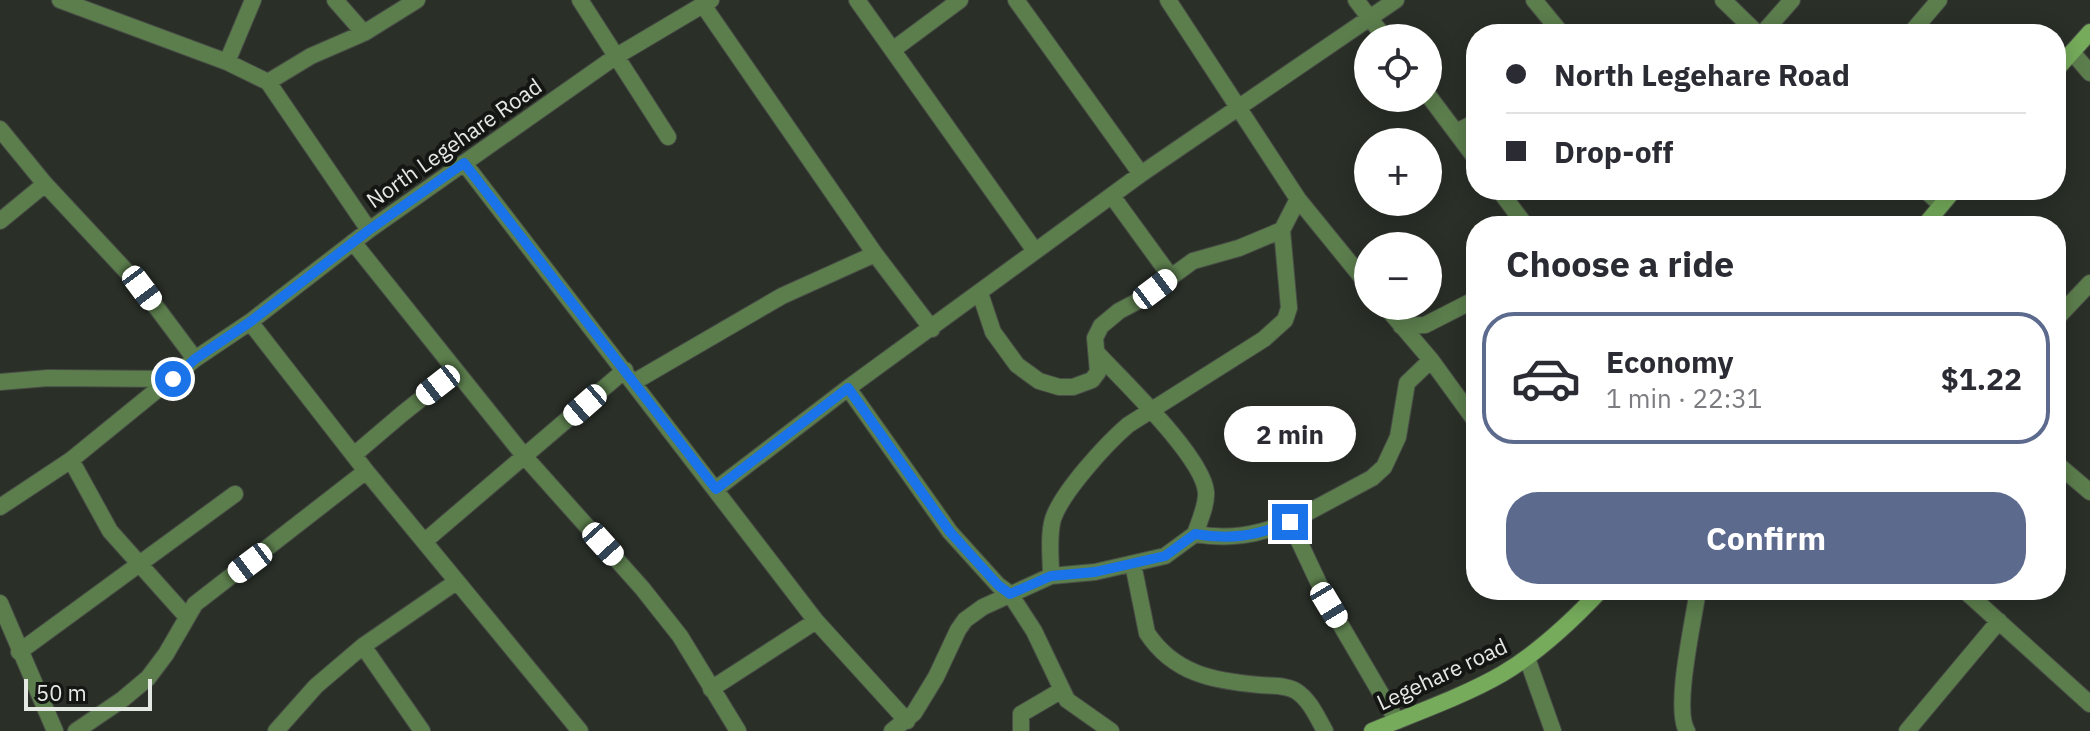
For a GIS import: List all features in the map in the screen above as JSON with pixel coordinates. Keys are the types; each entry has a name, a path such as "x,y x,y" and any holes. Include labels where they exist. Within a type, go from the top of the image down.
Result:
{"main road":[{"path":"2066,59 2090,32"},
{"path":"1932,216 1945,200"},
{"name":"Legehare road","path":"1372,731 1501,675 1527,658 1591,600"}],"street":[{"path":"60,0 227,62 268,82 369,230"},
{"path":"227,62 253,0"},
{"path":"335,0 364,33"},
{"path":"268,82 311,56 364,33 417,0"},
{"path":"580,0 668,137"},
{"path":"857,0 1035,251"},
{"path":"894,49 960,0"},
{"path":"1016,0 1141,174"},
{"path":"1168,0 1298,199 1354,268"},
{"path":"1356,0 1375,24"},
{"path":"716,489 848,388 1141,174 1396,0"},
{"path":"1534,0 1554,24"},
{"path":"1723,0 1749,24"},
{"path":"1769,24 1792,0"},
{"path":"1919,24 1939,0"},
{"path":"707,3 875,254 932,329"},
{"name":"North Legehare Road","path":"0,507 71,460 195,359 250,322 369,230 615,57 707,3"},
{"path":"2072,52 2090,73"},
{"path":"1441,112 1466,146"},
{"path":"1456,132 1466,127"},
{"path":"0,129 45,184 142,288 195,359"},
{"path":"464,163 900,726 925,697 950,643 965,620 1010,594 1051,576 1095,572 1165,556 1195,534 1206,499 1203,478 1150,410 1098,354"},
{"path":"0,221 45,184"},
{"path":"1112,196 1171,277"},
{"path":"1051,576 1053,520 1063,500 1110,441 1150,410 1264,339 1285,320 1289,308 1282,230 1298,199"},
{"path":"1936,200 1941,205"},
{"path":"980,293 993,332 1017,365 1039,381 1059,387 1073,387 1092,380 1098,372 1095,338 1101,326 1119,311 1193,261 1239,248 1282,230"},
{"path":"353,242 525,457 642,588 680,636 738,731"},
{"path":"425,541 525,457 630,376 782,296 875,254"},
{"path":"2066,308 2090,283"},
{"path":"1401,326 1425,325 1466,304"},
{"path":"1396,320 1431,360 1466,408"},
{"path":"250,322 366,471 580,731"},
{"path":"1195,534 1222,538 1249,536 1290,522 1372,478 1384,467 1398,437 1407,383 1431,360"},
{"path":"355,454 456,371"},
{"path":"0,382 48,378 173,379"},
{"path":"848,388 950,532 1010,594 1034,631 1062,690 1077,709 1111,731"},
{"path":"71,460 110,531 186,616"},
{"path":"76,731 148,678 195,604 366,471"},
{"path":"2066,472 2090,492"},
{"path":"19,652 235,494"},
{"path":"1290,522 1329,605 1397,721"},
{"path":"1133,564 1147,633 1175,662 1214,680 1293,689 1311,706 1325,731"},
{"path":"276,731 316,686 363,646 456,582"},
{"path":"1687,731 1684,725 1683,688 1696,600"},
{"path":"1975,600 2090,704"},
{"path":"0,603 55,731"},
{"path":"711,689 816,621"},
{"path":"1907,731 1999,621"},
{"path":"363,646 422,731"},
{"path":"1527,658 1553,731"},
{"path":"1021,731 1021,714 1062,690"}],"route":[{"path":"173,379 195,359 250,322 369,230 464,163 716,489 848,388 950,532 1010,594 1051,576 1095,572 1165,556 1195,534 1222,538 1249,536 1290,522"}]}
